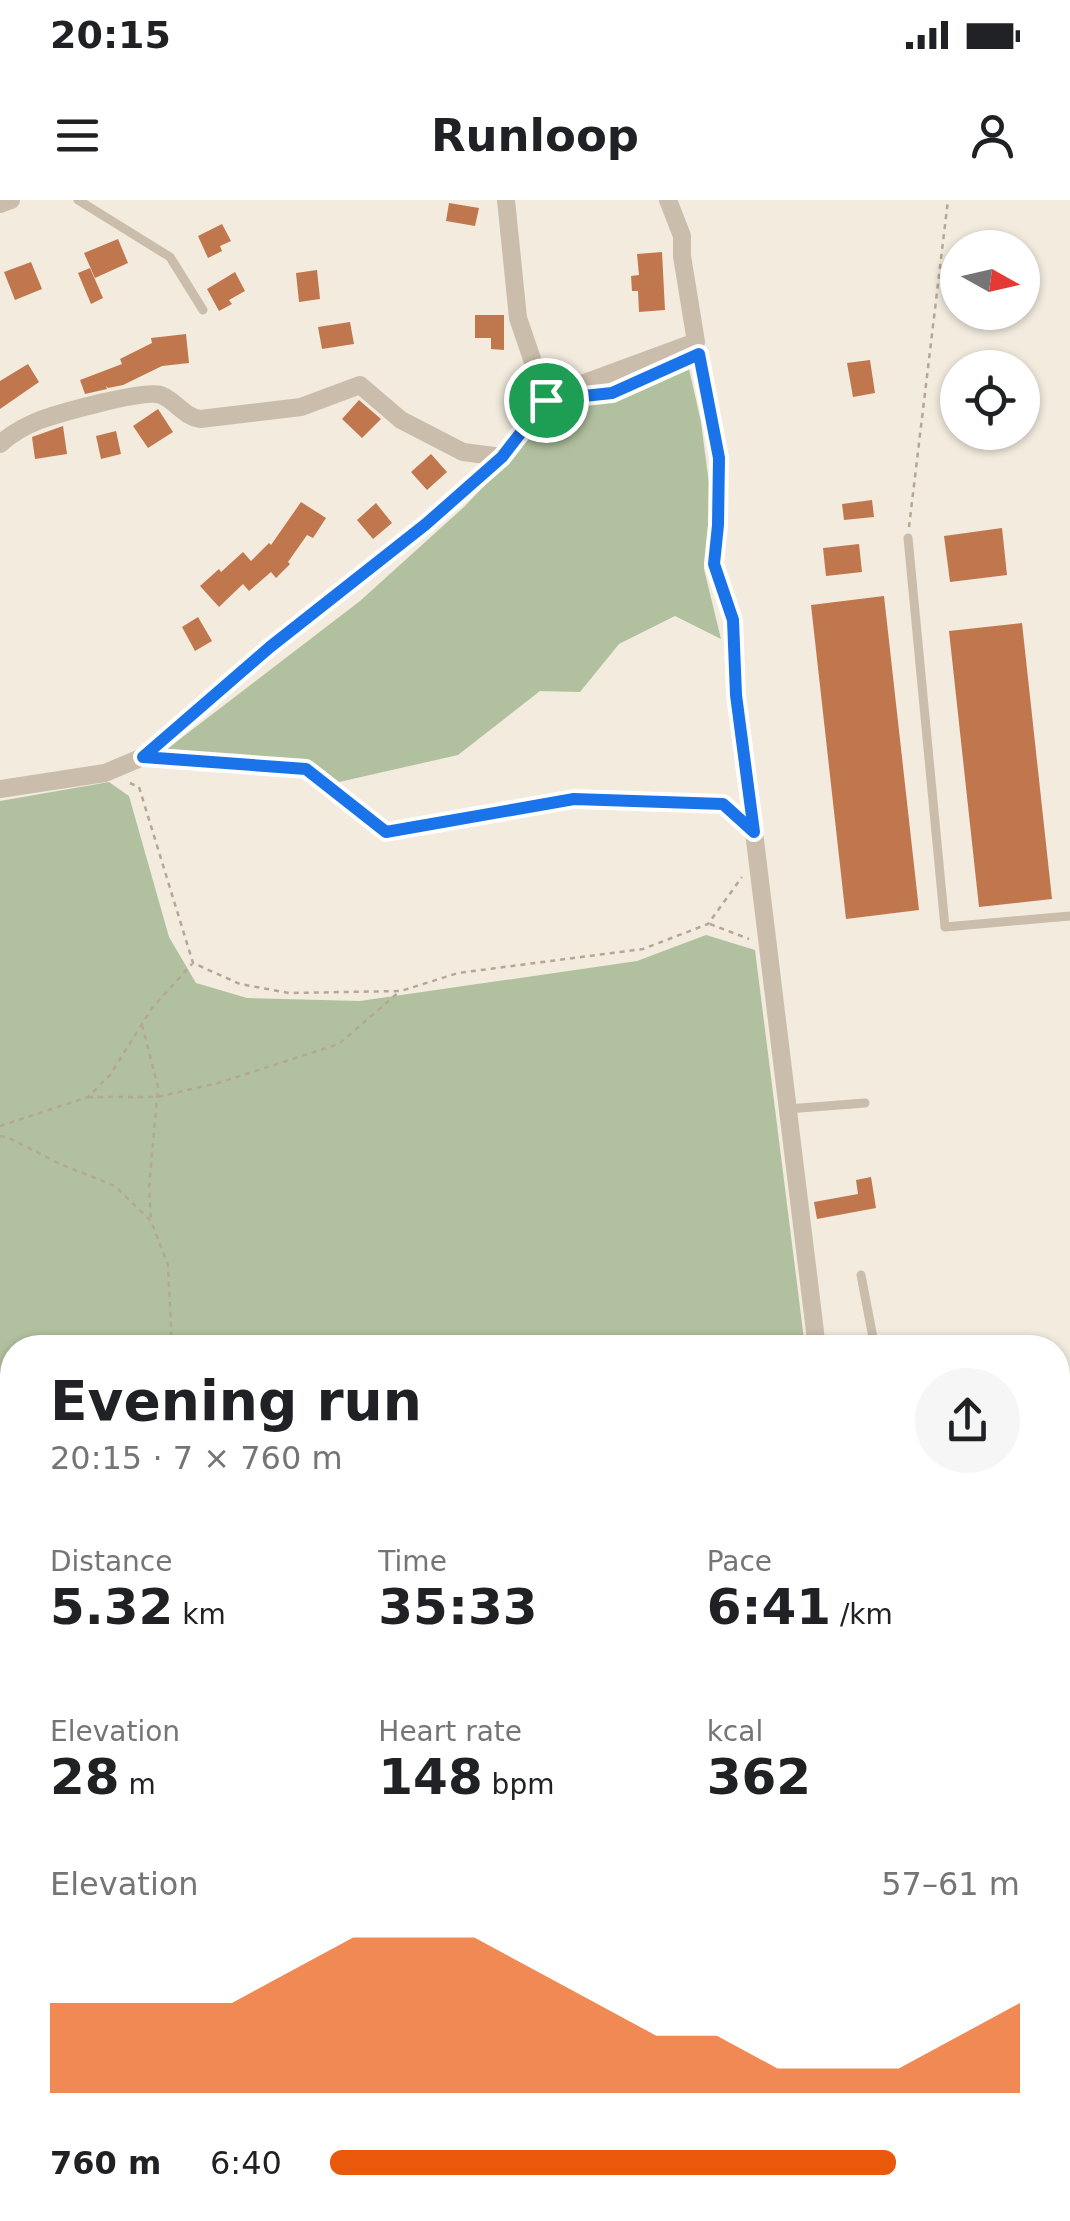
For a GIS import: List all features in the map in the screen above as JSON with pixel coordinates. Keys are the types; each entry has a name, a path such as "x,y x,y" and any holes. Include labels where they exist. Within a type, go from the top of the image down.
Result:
{"street":[{"path":"0,204 11,200"},
{"path":"506,200 518,318 546,400"},
{"path":"0,789 105,773 143,757 502,457 546,400 696,342 682,236 668,200"},
{"path":"0,444 12,433 40,420 143,393 162,395 190,417 200,419 302,407 360,385 401,420 463,452 502,457"},
{"path":"754,832 815,1335"}],"lane":[{"path":"78,200 170,256 203,310"},
{"path":"908,538 945,927 1070,916"},
{"path":"788,1109 866,1104"},
{"path":"861,1275 873,1335"}],"path":[{"path":"908,538 948,200"},
{"path":"699,354 719,458 714,564 733,620 736,695 754,832"},
{"path":"143,757 306,769 386,832 574,799 723,804 754,832"},
{"path":"105,773 139,787 193,963 240,984 289,993 400,990 458,973 643,949 708,924 757,856"},
{"path":"708,924 768,946"},
{"path":"88,1097 110,1075 152,1008 193,963"},
{"path":"0,1126 88,1097 157,1097 339,1044 400,990"},
{"path":"142,1024 158,1087 149,1188 152,1221 168,1265 171,1335"},
{"path":"0,1136 116,1186 152,1221"}],"green space":[{"path":"687,360 701,422 711,499 704,569 721,639 675,616 619,644 580,692 540,691 458,755 339,782 317,765 163,752 360,601 464,507 569,397"},
{"path":"109,782 129,796 169,937 196,983 247,998 360,1001 637,961 706,935 755,950 803,1335 0,1335 0,801"}],"building":[{"path":"449,203 479,208 475,226 446,221"},
{"path":"222,224 231,241 208,258 198,236"},
{"path":"118,239 128,263 95,278 84,253"},
{"path":"662,252 665,310 639,312 638,291 632,291 631,276 639,275 637,254"},
{"path":"31,262 42,289 15,300 4,272"},
{"path":"90,268 103,298 91,304 78,273"},
{"path":"317,270 320,299 299,302 296,273"},
{"path":"235,272 245,291 219,311 207,289"},
{"path":"475,315 504,315 504,350 491,349 491,338 475,338"},
{"path":"350,322 354,344 322,349 318,327"},
{"path":"186,334 189,363 162,366 123,385 85,394 80,380 122,364 120,359 152,343 151,338"},
{"path":"870,360 875,393 853,397 847,363"},
{"path":"28,364 39,382 0,409 0,381"},
{"path":"359,400 381,419 362,438 342,419"},
{"path":"158,409 173,432 148,448 133,426"},
{"path":"63,426 67,454 35,459 32,437"},
{"path":"116,431 121,454 101,459 96,436"},
{"path":"431,454 447,472 427,490 411,472"},
{"path":"872,500 874,517 844,520 842,504"},
{"path":"301,502 326,518 313,538 307,535 290,564 276,578 271,572 249,591 243,584 219,607 200,586 243,552 251,561 271,545"},
{"path":"376,503 392,523 373,539 357,520"},
{"path":"1002,528 1007,575 950,582 944,536"},
{"path":"859,544 862,572 826,576 823,548"},
{"path":"884,596 919,910 846,919 811,605"},
{"path":"198,617 212,641 195,651 182,627"},
{"path":"1022,623 1052,899 979,907 949,631"},
{"path":"871,1177 876,1208 817,1219 814,1202 858,1194 856,1180"}],"route":[{"path":"699,354 719,458 714,564 733,620 736,695 754,832 723,804 574,799 386,832 306,769 143,757 502,457 546,400 612,393 699,354"}]}
